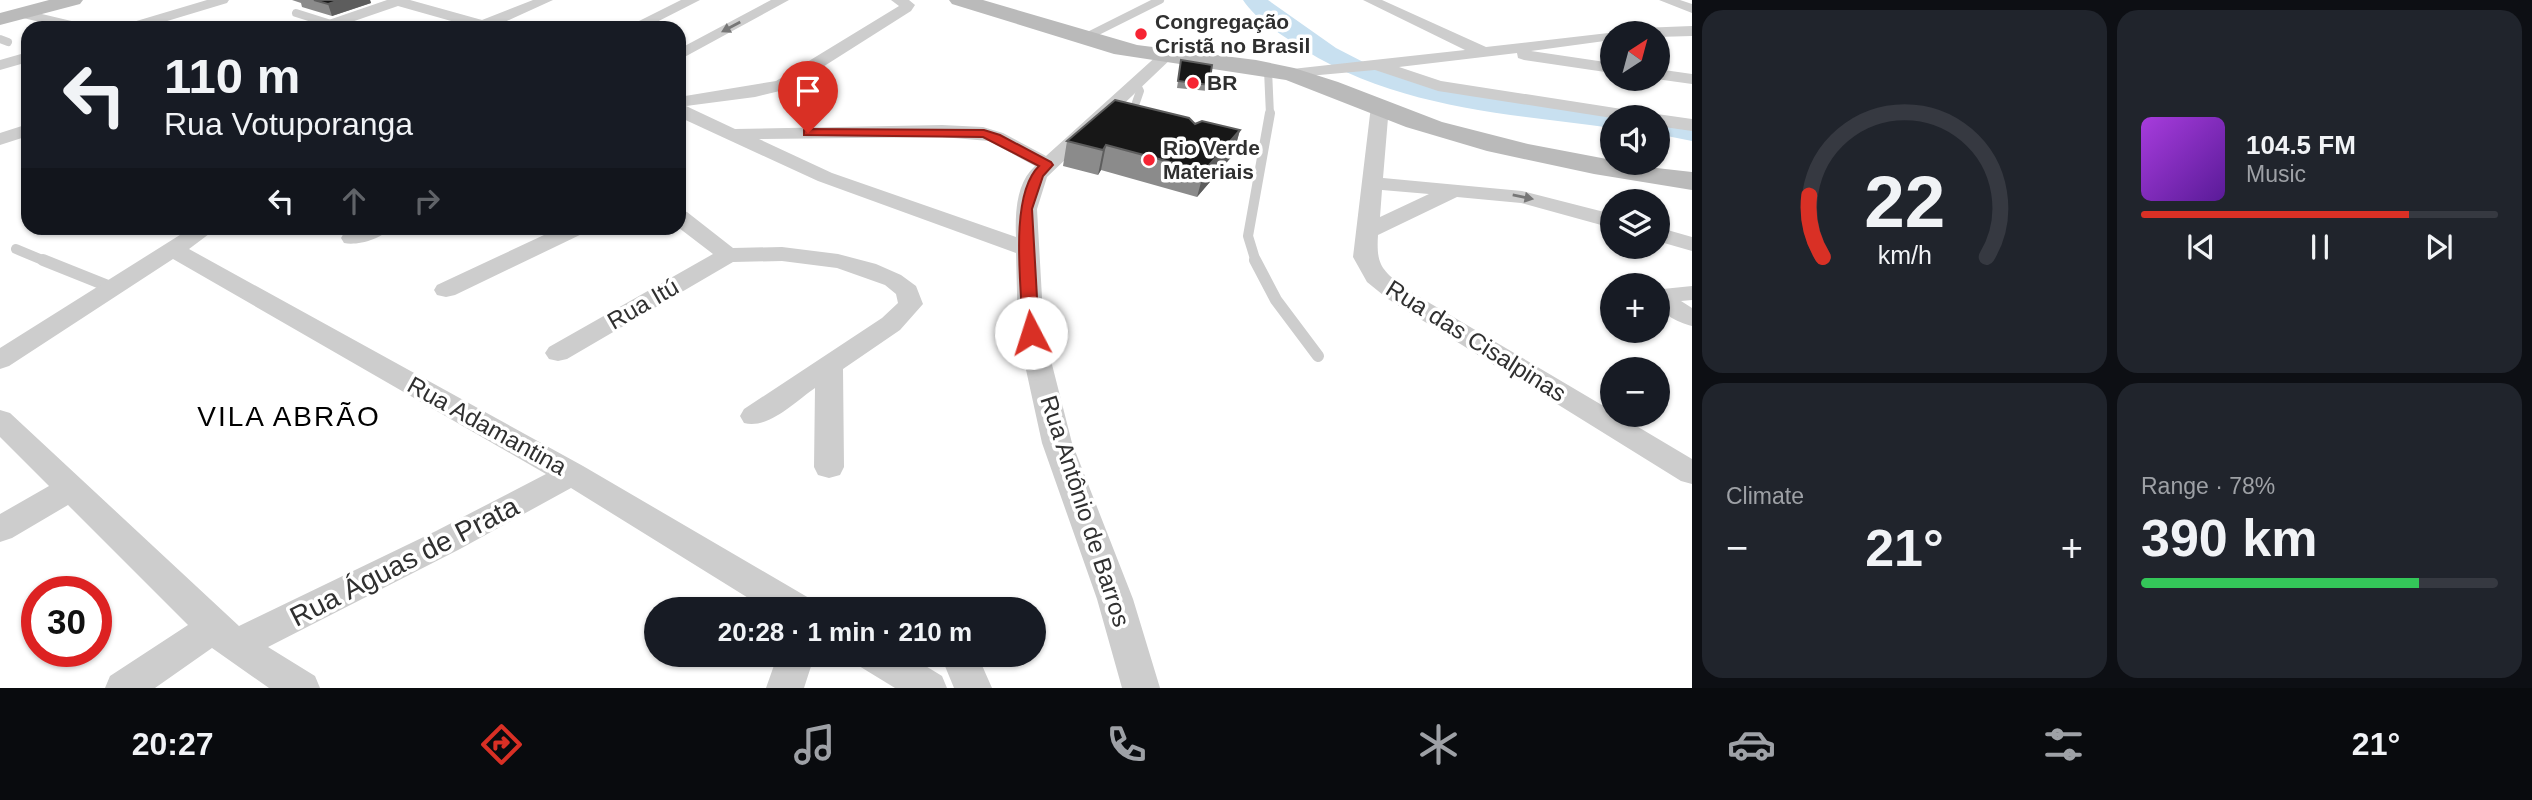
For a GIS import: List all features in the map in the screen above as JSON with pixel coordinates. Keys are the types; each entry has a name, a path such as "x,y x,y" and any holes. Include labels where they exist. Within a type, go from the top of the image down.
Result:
{"street":[{"path":"10,17 73,0"},
{"path":"152,21 222,0"},
{"path":"339,21 398,0 468,21"},
{"path":"501,21 546,0"},
{"path":"648,21 693,0"},
{"path":"686,51 782,0"},
{"path":"686,101 755,92 782,85 906,9 908,5 898,0"},
{"path":"959,0 1081,40 1166,56 1280,72 1345,76 1371,65 1600,37"},
{"path":"1370,0 1490,51 1600,66"},
{"path":"1667,0 1692,9"},
{"path":"1670,32 1692,31"},
{"name":"Rua Antônio de Barros","path":"1141,688 1115,599 1057,443 1031,333 1026,209 1037,175 1166,56"},
{"path":"0,65 21,59"},
{"path":"1371,65 1438,86 1600,111"},
{"path":"1345,76 1380,106 1432,128 1600,166 1692,181"},
{"path":"1670,76 1692,79"},
{"name":"Rua das Cisalpinas","path":"1380,106 1366,232 1365,257 1368,268 1397,294 1692,473"},
{"path":"686,113 825,177 1027,249"},
{"path":"1670,122 1692,125"},
{"path":"728,134 942,131 984,133 1047,165"},
{"path":"1373,183 1522,197 1600,218"},
{"path":"1366,232 1455,190"},
{"path":"686,222 728,255"},
{"path":"3,357 196,235"},
{"path":"352,238 360,235"},
{"path":"446,290 561,235"},
{"name":"Rua Adamantina","path":"174,250 572,474 776,597"},
{"name":"Rua Itú","path":"558,354 728,255 782,254 838,261 894,280 907,291 911,304 904,313 830,365"},
{"path":"1692,293 1672,294 1668,299 1671,306 1692,318"},
{"path":"754,416 830,365"},
{"path":"829,467 830,365"},
{"path":"0,420 225,636 301,688"},
{"name":"Rua Águas de Prata","path":"124,688 225,636 448,540 572,474"},
{"path":"0,529 72,488"},
{"path":"785,688 792,667"},
{"path":"893,667 928,688"},
{"path":"964,667 973,688"}],"lane":[{"path":"1081,40 1160,0"},
{"path":"296,13 314,21"},
{"path":"10,17 38,21"},
{"path":"1280,72 1248,236 1250,250 1271,292 1318,356"},
{"path":"1136,83 1140,91 1133,111 1146,116"},
{"path":"16,249 113,288"}],"building":[{"path":"314,0 340,0 328,4"},
{"name":"BR","path":"1181,60 1212,65 1209,85 1178,81"},
{"path":"1115,100 1189,118 1195,124 1202,121 1240,130 1204,171 1106,145 1103,150 1067,141"}],"waterway":[{"path":"1254,0 1311,44 1375,77 1461,99 1600,118"},
{"path":"1670,128 1692,132"}],"place":[{"name":"Congregação Cristã no Brasil","path":"1141,34"},
{"name":"BR","path":"1193,83"},
{"name":"Rio Verde Materiais","path":"1149,160"}],"district":[{"name":"VILA ABRÃO","path":"289,416"}],"route":[{"path":"808,133 984,133 1047,165 1037,175 1026,209 1031,333"}]}
